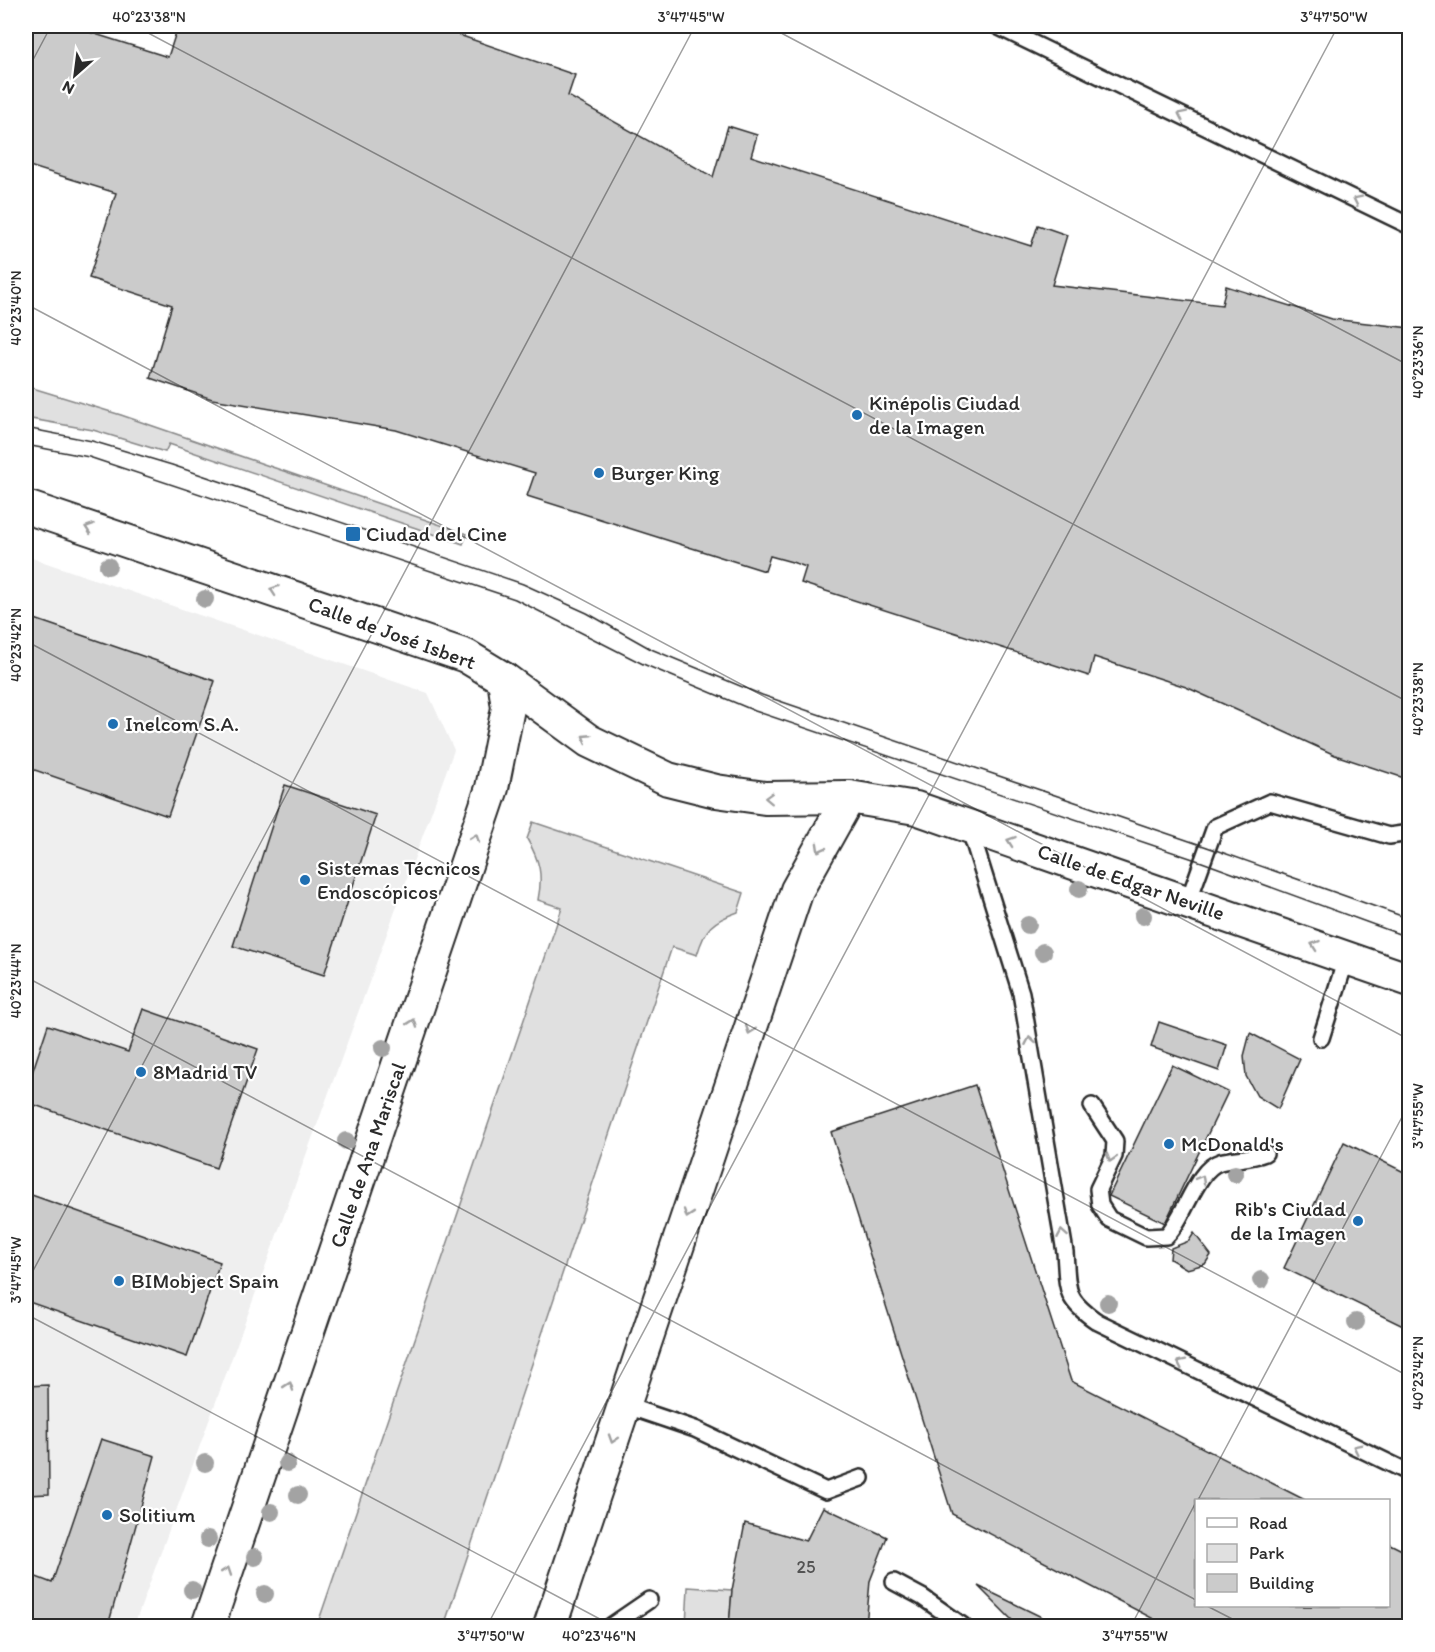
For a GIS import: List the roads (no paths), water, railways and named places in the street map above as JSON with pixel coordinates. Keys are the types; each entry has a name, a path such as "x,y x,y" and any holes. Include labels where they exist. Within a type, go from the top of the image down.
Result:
{"street":[{"name":"Calle de José Isbert","path":"26,507 466,656 504,680 588,741 668,779 716,791 765,798 849,797"},
{"name":"Calle de Ana Mariscal","path":"208,1626 492,788 508,708 504,680"},
{"name":"Calle de Edgar Neville","path":"849,797 916,808 1347,956 1410,980"},
{"path":"550,1626 797,890 849,797"}],"lane":[{"path":"997,26 1410,226"},
{"path":"1188,902 1215,827 1270,802 1389,836 1410,833"},
{"path":"969,827 1021,993 1065,1252 1068,1286 1076,1307 1098,1322 1410,1473"},
{"path":"1321,1038 1347,956"},
{"path":"1092,1106 1114,1142 1114,1155 1098,1189 1100,1205 1109,1219 1146,1237 1166,1236 1175,1227 1205,1171 1218,1162 1250,1159 1265,1153"},
{"path":"624,1405 695,1429 826,1491 861,1478"},
{"path":"894,1582 922,1597 963,1626"},
{"path":"611,1626 650,1600"}],"tram line":[{"path":"26,428 92,441 172,465 523,584 587,613 651,649 762,695 1410,919"},
{"path":"26,445 89,457 515,599 643,664 755,711 1202,862 1410,938"}],"place":[{"name":"Kinépolis Ciudad de la Imagen","path":"857,415"},
{"name":"Burger King","path":"599,473"},
{"name":"Ciudad del Cine","path":"353,534"},
{"name":"Inelcom S.A.","path":"113,724"},
{"name":"Sistemas Técnicos Endoscópicos","path":"305,880"},
{"name":"8Madrid TV","path":"141,1072"},
{"name":"McDonald's","path":"1169,1144"},
{"name":"Rib's Ciudad de la Imagen","path":"1358,1221"},
{"name":"BIMobject Spain","path":"119,1281"},
{"name":"Solitium","path":"107,1515"}]}
